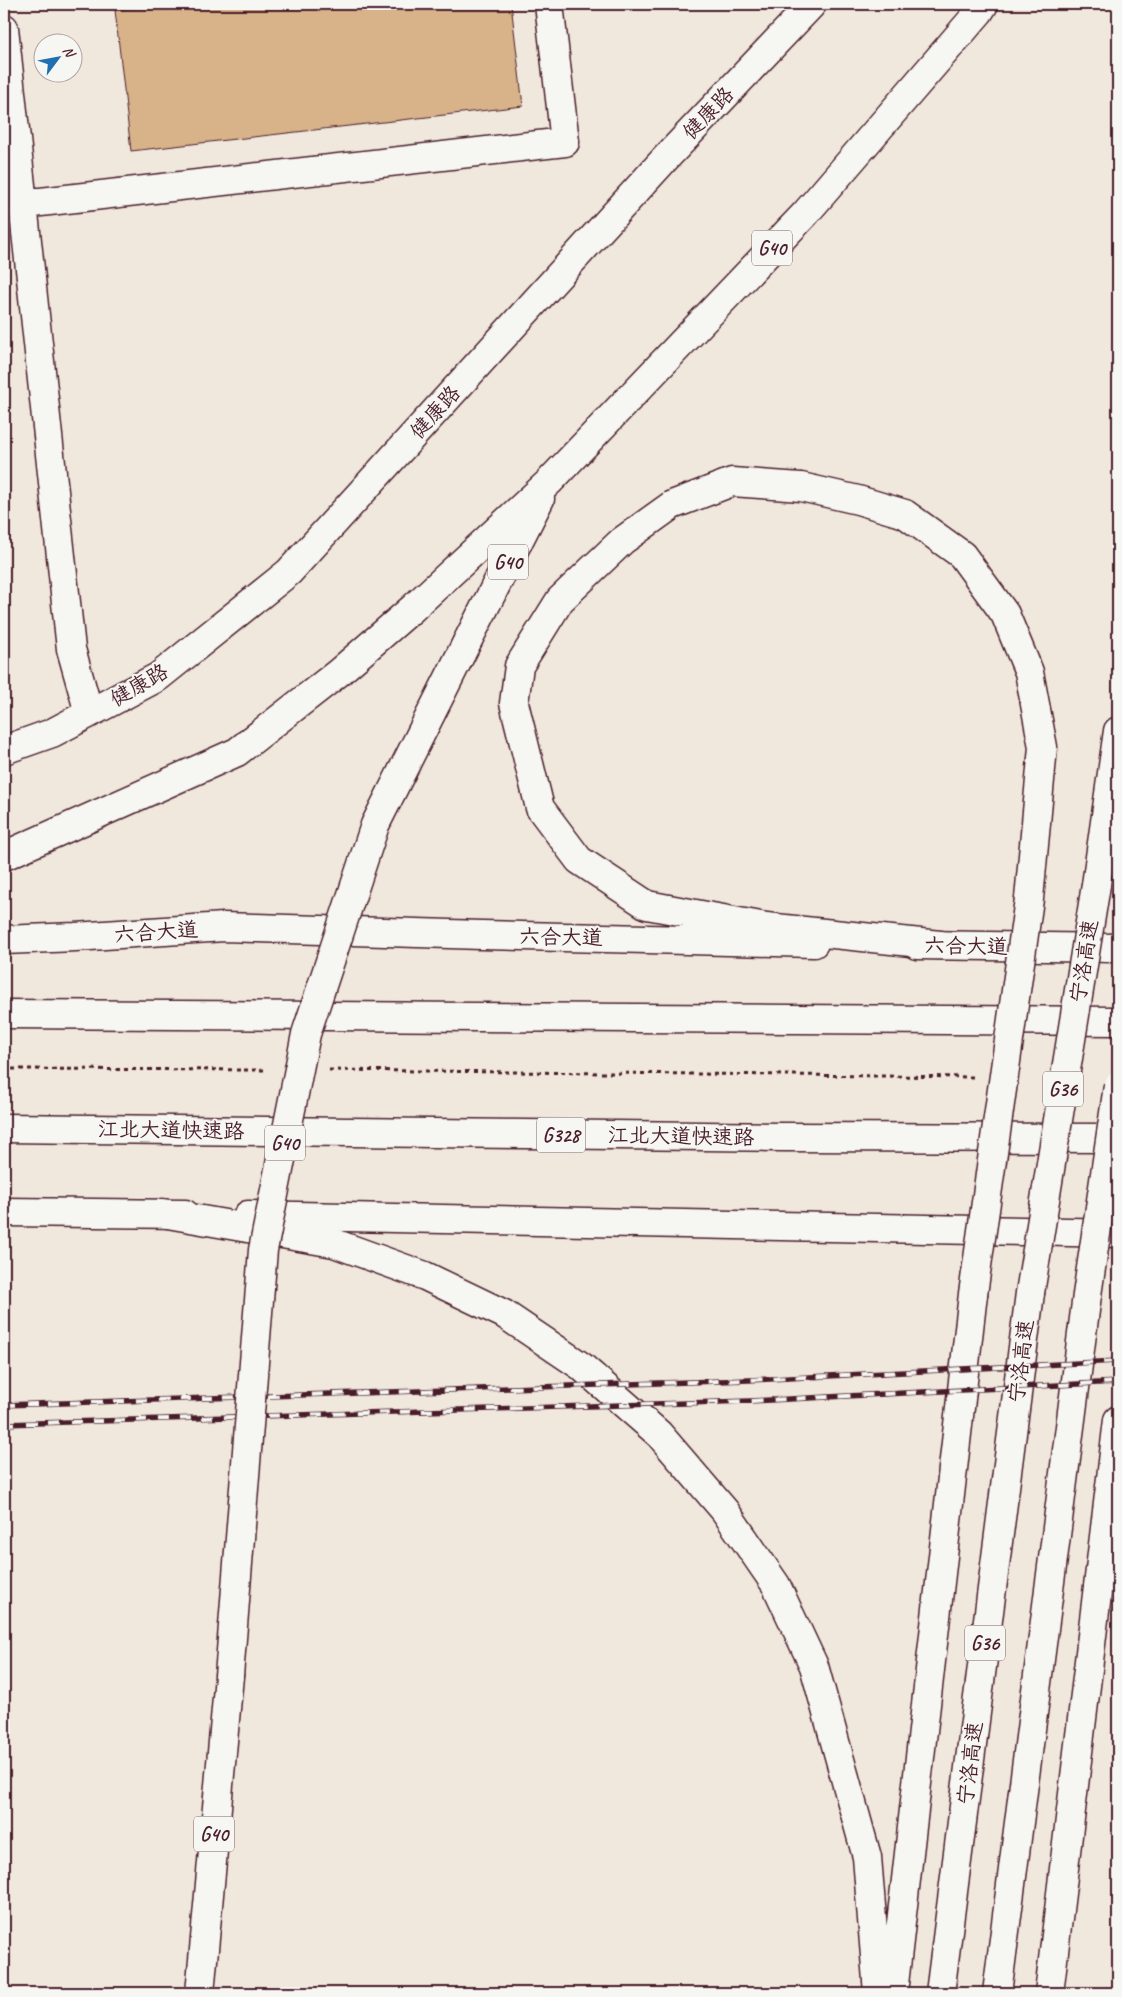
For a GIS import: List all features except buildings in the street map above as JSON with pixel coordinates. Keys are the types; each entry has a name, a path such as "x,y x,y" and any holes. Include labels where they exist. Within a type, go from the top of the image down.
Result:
{"main road":[{"path":"23,204 565,142 549,4"},
{"name":"健康路","path":"4,750 52,732 158,677 289,572 663,161 812,4"},
{"name":"G40","path":"200,1993 229,1676 263,1250 306,1034 375,825 549,482 805,214 973,20 984,4"},
{"path":"4,28 72,649 89,713"},
{"path":"4,856 237,752 338,673 413,608 549,482"},
{"path":"893,1993 973,1294 1029,898 1043,746 1028,672 1005,614 962,555 905,514 858,500 801,487 732,482 672,505 622,541 560,600 520,666 514,704 540,808 578,860 647,905 766,927 940,946"},
{"name":"宁洛高速","path":"940,1993 1030,1293 1096,884 1118,731"},
{"name":"六合大道","path":"4,940 75,938 224,927 482,936 1118,948"},
{"path":"4,1014 1118,1021"},
{"name":"G36","path":"998,1993 1087,1295 1118,1086"},
{"name":"江北大道快速路","path":"4,1128 792,1138 1118,1138"},
{"path":"4,1212 162,1213 1118,1233"},
{"path":"162,1213 334,1243 425,1276 504,1314 581,1366 659,1434 725,1511 776,1585 814,1666 867,1857 878,1993"},
{"path":"1049,1993 1118,1420"}],"path":[{"path":"4,1069 278,1070"},
{"path":"326,1070 981,1077"}],"railway":[{"path":"4,1405 749,1380 1118,1361"},
{"path":"4,1424 750,1401 1118,1382"}]}
